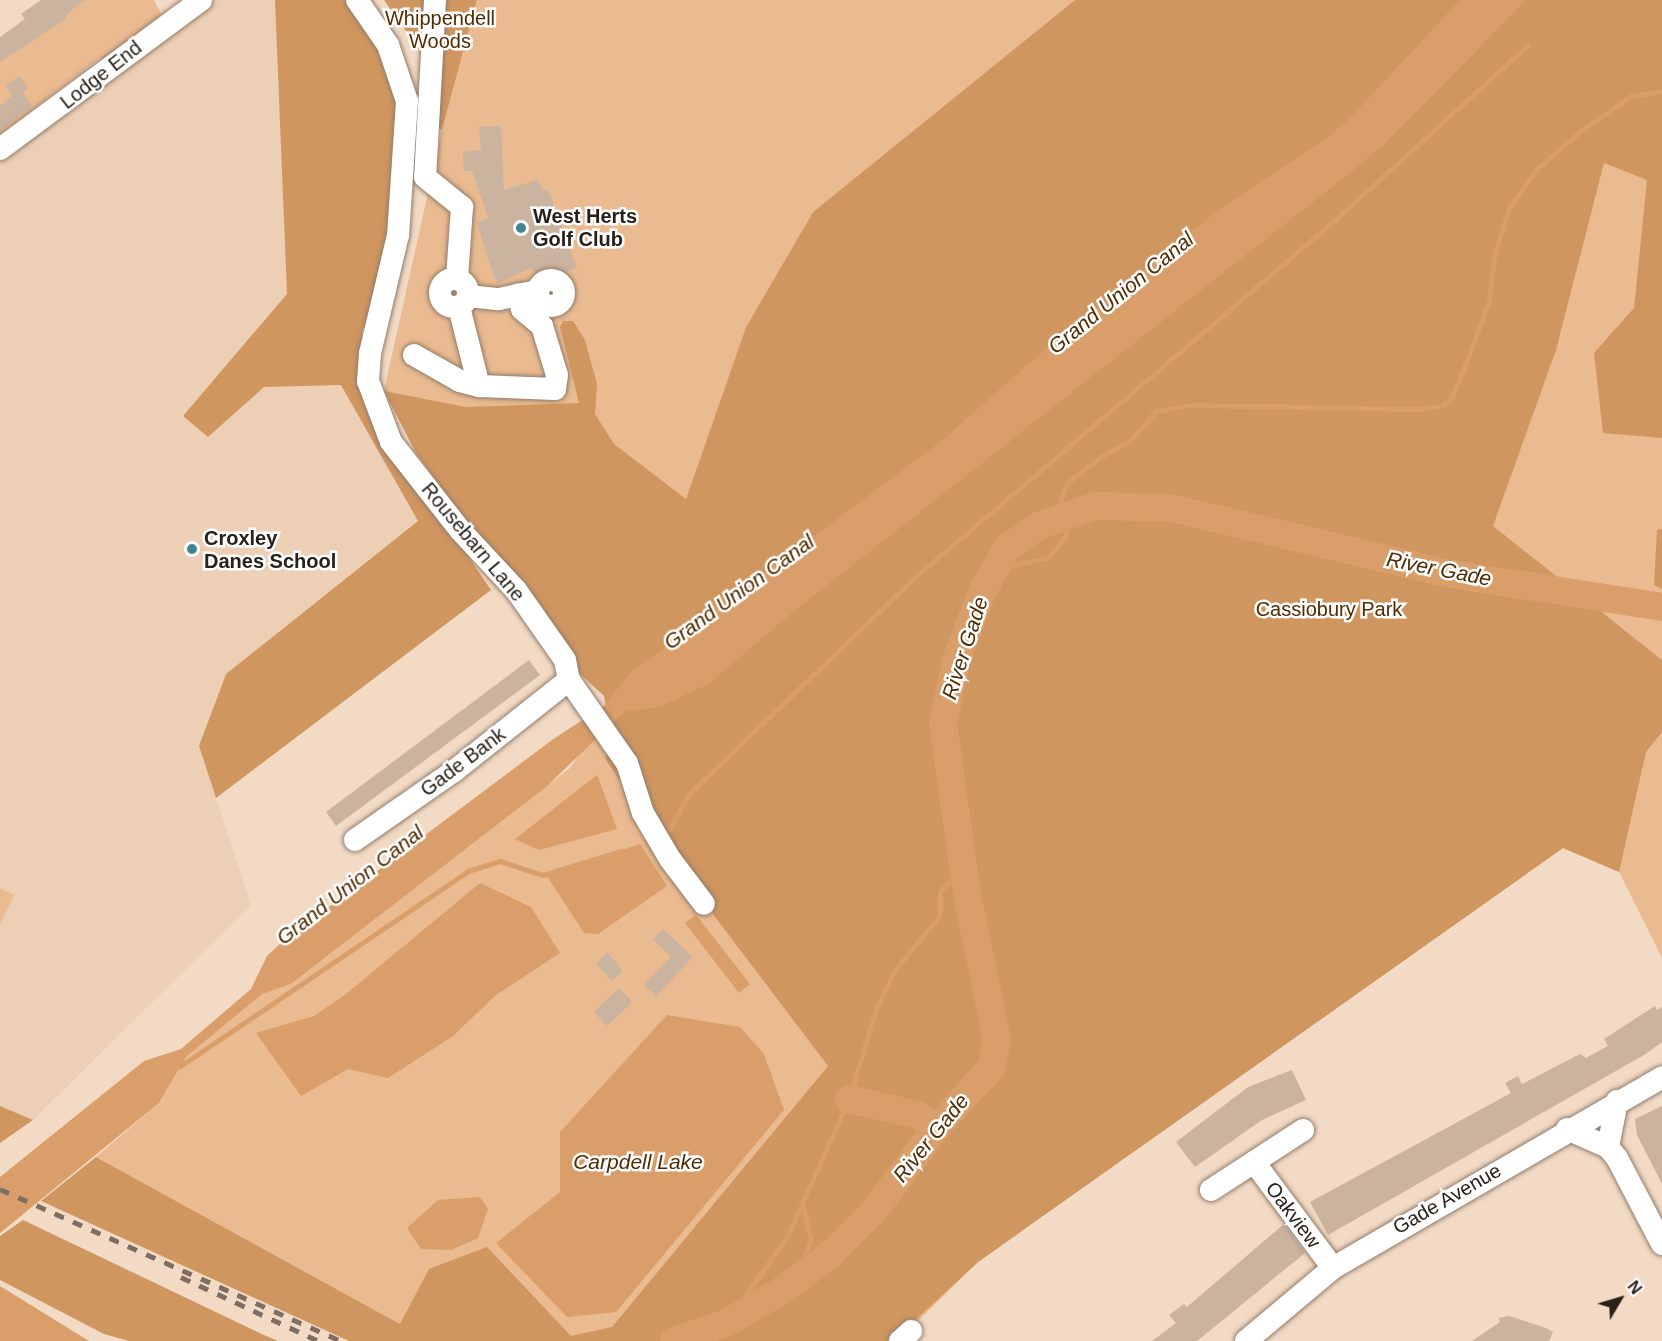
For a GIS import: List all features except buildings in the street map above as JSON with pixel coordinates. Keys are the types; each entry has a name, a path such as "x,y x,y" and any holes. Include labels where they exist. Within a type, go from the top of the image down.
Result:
{"street":[{"name":"Lodge End","path":"0,149 201,0"},
{"name":"Rousebarn Lane","path":"357,0 388,45 407,101 398,235 370,353 368,381 391,442 460,530 516,590 565,660 569,680 627,764 643,813 660,842 704,904"},
{"path":"435,0 425,177 462,207 461,294 479,386"},
{"path":"414,355 460,381 479,386 555,389 557,375 542,326 522,309 528,293 499,299 461,294"},
{"name":"Gade Bank","path":"355,840 454,771 569,680"},
{"name":"Gade Avenue","path":"1246,1341 1333,1268 1567,1129 1662,1077"},
{"path":"1608,1147 1617,1101"},
{"path":"1567,1129 1608,1147 1617,1158 1662,1244"},
{"name":"Oakview","path":"1211,1190 1303,1130"},
{"name":"Oakview","path":"1254,1162 1333,1268"}],"shaded area":[{"name":"Croxley Danes School","path":"214,0 367,0 380,289 362,331 362,361 418,521 226,674 199,746 251,905 33,1120 0,1106 0,160"}],"green space":[{"path":"83,0 154,0 162,16 104,64 100,58 0,134 0,61"},
{"path":"275,0 367,0 395,61 399,155 380,289 362,331 362,361 417,481 491,590 216,798 199,746 226,674 418,521 341,385 264,387 208,437 183,416 287,294"},
{"name":"Whippendell Woods","path":"384,0 477,0 442,130 418,114 425,58"},
{"name":"West Herts Golf Club","path":"477,0 1075,0 813,212 746,327 686,499 384,391 442,130"},
{"name":"Cassiobury Park","path":"1075,0 1662,0 1662,438 1603,433 1594,353 1634,308 1647,180 1604,163 1556,350 1493,526 1662,660 1662,732 1646,752 1619,872 1563,848 978,1262 893,1341 349,1341 41,1201 96,1157 400,1324 429,1269 487,1247 571,1336 612,1327 828,1066 666,852 605,758 612,742 604,696 565,660 416,453 384,391 466,407 579,403 560,327 563,321 573,321 585,340 597,384 595,414 614,444 686,499 746,327 813,212"},
{"name":"Cassiobury Park","path":"1662,0 1662,958 1619,872 1563,848 978,1262 913,1326 431,1341 96,1157 159,1103 186,1057 262,994 291,984 570,768 585,746 625,712"},
{"path":"1662,529 1662,589 1654,585 1657,530"},
{"path":"0,888 14,895 0,924"},
{"path":"0,1106 33,1120 0,1143"},
{"path":"23,1220 278,1341 129,1341 104,1334 0,1280 0,1236"}],"water":[{"name":"Grand Union Canal","path":"1460,0 1526,0 1387,142 1351,172 797,609 707,685 662,706 624,712 546,787 291,984 262,994 186,1057 159,1103 0,1233 0,1177 144,1061 181,1049 251,989 267,956 281,943 552,740 604,706 629,674 939,443 1028,364 1217,211 1325,139 1350,118"},
{"path":"597,775 617,829 539,850 515,839"},
{"path":"640,844 667,886 598,934 584,933 547,876"},
{"path":"480,883 531,907 560,953 496,995 453,1036 388,1078 348,1069 301,1096 256,1033 314,1016 346,994"},
{"path":"696,915 750,984 739,993 685,923"},
{"name":"Carpdell Lake","path":"667,1015 740,1027 764,1054 784,1110 616,1312 567,1317 496,1243 560,1192 560,1132"},
{"path":"480,1197 488,1209 478,1238 451,1250 421,1249 407,1228 438,1200"},
{"path":"0,1286 89,1341 0,1341"}],"waterway":[{"path":"665,838 689,794 913,579 1334,221 1527,46"},
{"path":"1053,520 1067,483 1099,458 1130,441 1156,411 1191,405 1418,409 1442,406 1451,398 1461,376 1489,301 1494,256 1509,208 1537,169 1583,129 1631,96 1662,91"},
{"name":"River Gade","path":"674,1341 726,1323 778,1293 829,1256 873,1212 937,1127 992,1067 997,1039 967,895 943,723 957,658 982,592 1007,548 1040,525 1096,506 1171,508 1450,574 1662,607"},
{"path":"991,575 1016,564 1048,558 1065,538 1071,514"},
{"path":"179,1067 468,871 500,861 543,875 621,851"},
{"path":"726,1323 787,1237 849,1099 876,1009 895,970 940,915 940,891 963,870"},
{"path":"849,1099 918,1115 937,1127"},
{"path":"797,1279 811,1239 802,1204"}],"railway":[{"path":"0,1189 341,1341"},
{"path":"181,1277 319,1341"}],"place":[{"name":"West Herts Golf Club","path":"521,228"},
{"name":"Croxley Danes School","path":"192,549"}]}
